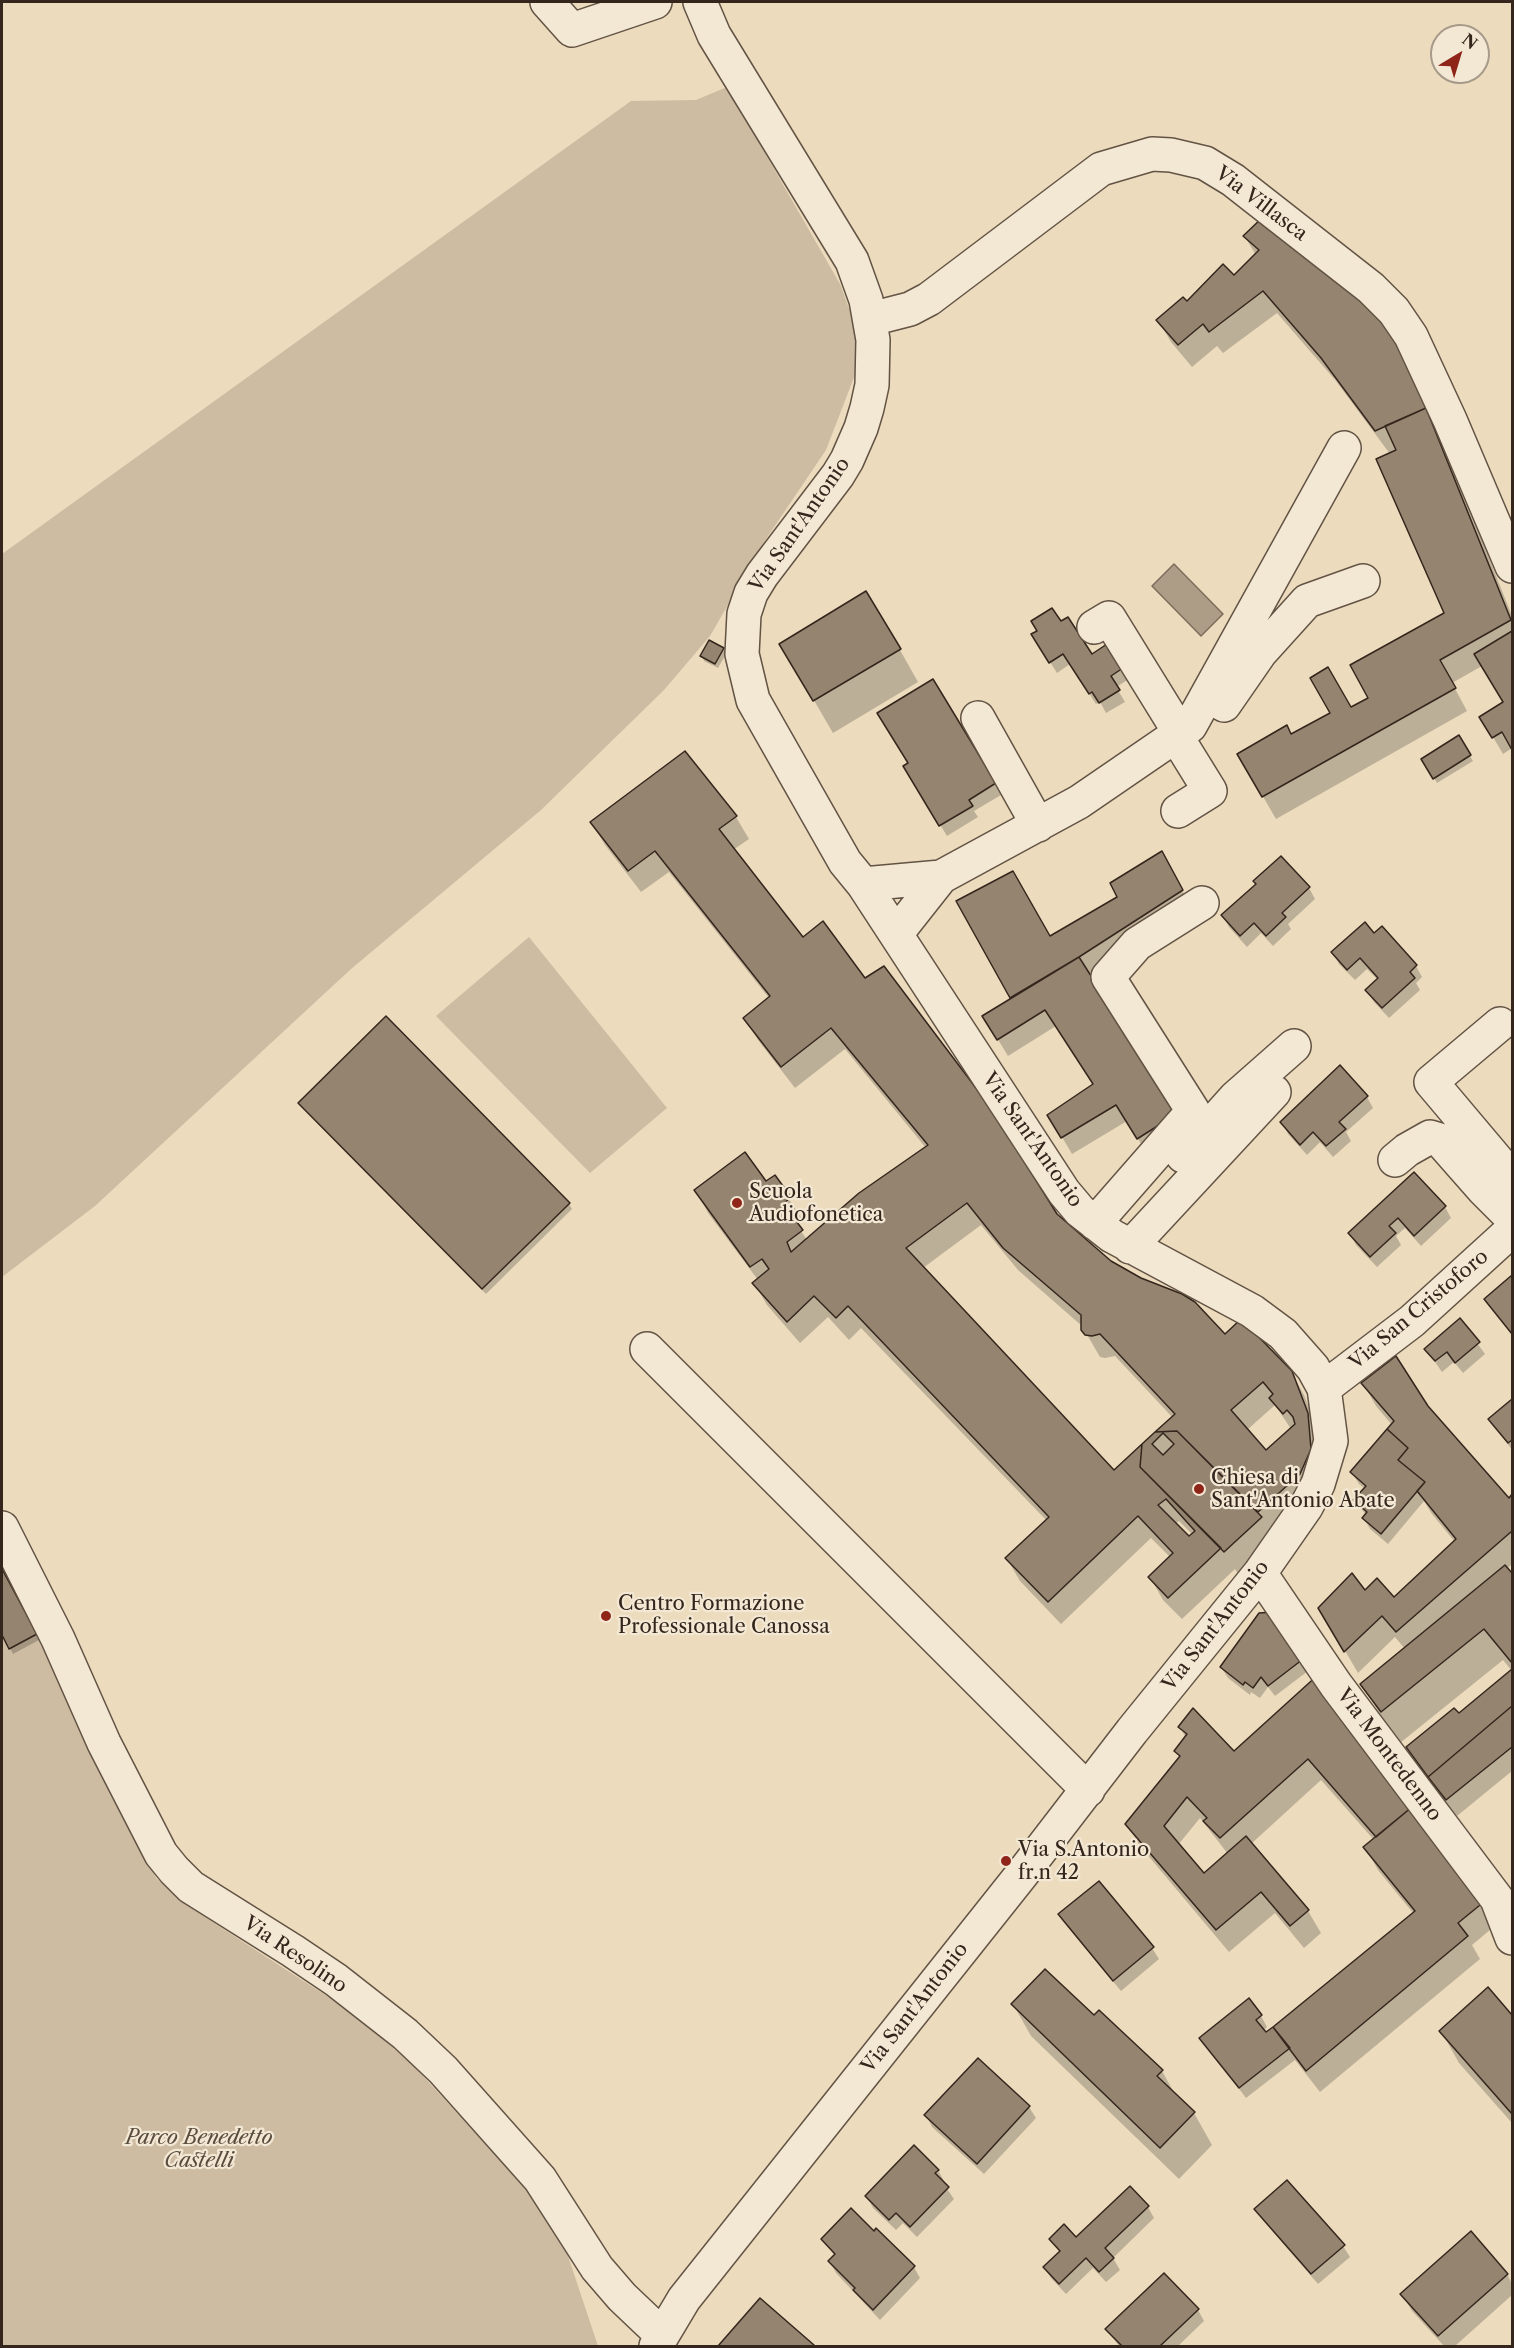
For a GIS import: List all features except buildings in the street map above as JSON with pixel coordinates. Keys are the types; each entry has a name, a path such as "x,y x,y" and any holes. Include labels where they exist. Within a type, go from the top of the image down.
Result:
{"street":[{"path":"547,2 572,30 655,2"},
{"name":"Via Sant'Antonio","path":"659,2340 684,2299 1088,1790 1100,1757 1260,1573 1306,1507 1326,1464 1331,1441 1324,1388 1301,1352 1283,1334 1252,1311 1112,1235 1080,1211 1064,1192 863,884 845,862 753,700 746,675 742,636 744,614 751,592 838,475 861,428 872,385 874,361 871,319 860,279 852,261 714,35 700,2"},
{"name":"Via Villasca","path":"871,319 910,309 929,299 1101,169 1152,154 1171,155 1205,163 1242,187 1371,288 1394,311 1411,336 1450,420 1512,566"},
{"path":"1217,698 1344,448"},
{"path":"863,884 941,877 1079,802 1182,732 1260,653 1307,601 1363,580"},
{"path":"1094,627 1109,618 1182,732 1210,791 1178,811"},
{"path":"978,718 1038,825"},
{"path":"896,934 941,877"},
{"path":"1112,1235 1193,1111 1108,977 1137,944 1202,903"},
{"path":"1500,1024 1431,1082 1512,1178"},
{"path":"1112,1235 1235,1098 1294,1046"},
{"path":"1112,1235 1274,1092"},
{"path":"1395,1160 1430,1137 1440,1140 1512,1218"},
{"name":"Via San Cristoforo","path":"1324,1388 1412,1321 1512,1230"},
{"path":"647,1349 1088,1790"},
{"name":"Via Resolino","path":"2,1528 58,1639 104,1743 161,1854 191,1887 336,1980 405,2034 443,2070 540,2179 597,2268 659,2340"},
{"name":"Via Montedenno","path":"1260,1573 1336,1685 1497,1899 1512,1938"}],"green space":[{"path":"727,87 840,284 854,322 858,367 826,450 766,539 710,636 664,690 541,810 351,969 95,1206 2,1277 2,554 631,101 696,100"},
{"path":"529,937 667,1108 590,1173 436,1016"},
{"name":"Parco Benedetto Castelli","path":"2,1569 69,1698 156,1878 186,1905 336,2002 413,2065 520,2182 562,2238 598,2346 2,2346"}],"shaded area":[{"path":"1174,564 1223,614 1201,636 1152,586"}],"place":[{"name":"Scuola Audiofonetica","path":"737,1203"},
{"name":"Chiesa di Sant'Antonio Abate","path":"1199,1489"},
{"name":"Centro Formazione Professionale Canossa","path":"606,1616"},
{"name":"Via S.Antonio fr.n 42","path":"1006,1861"}]}
